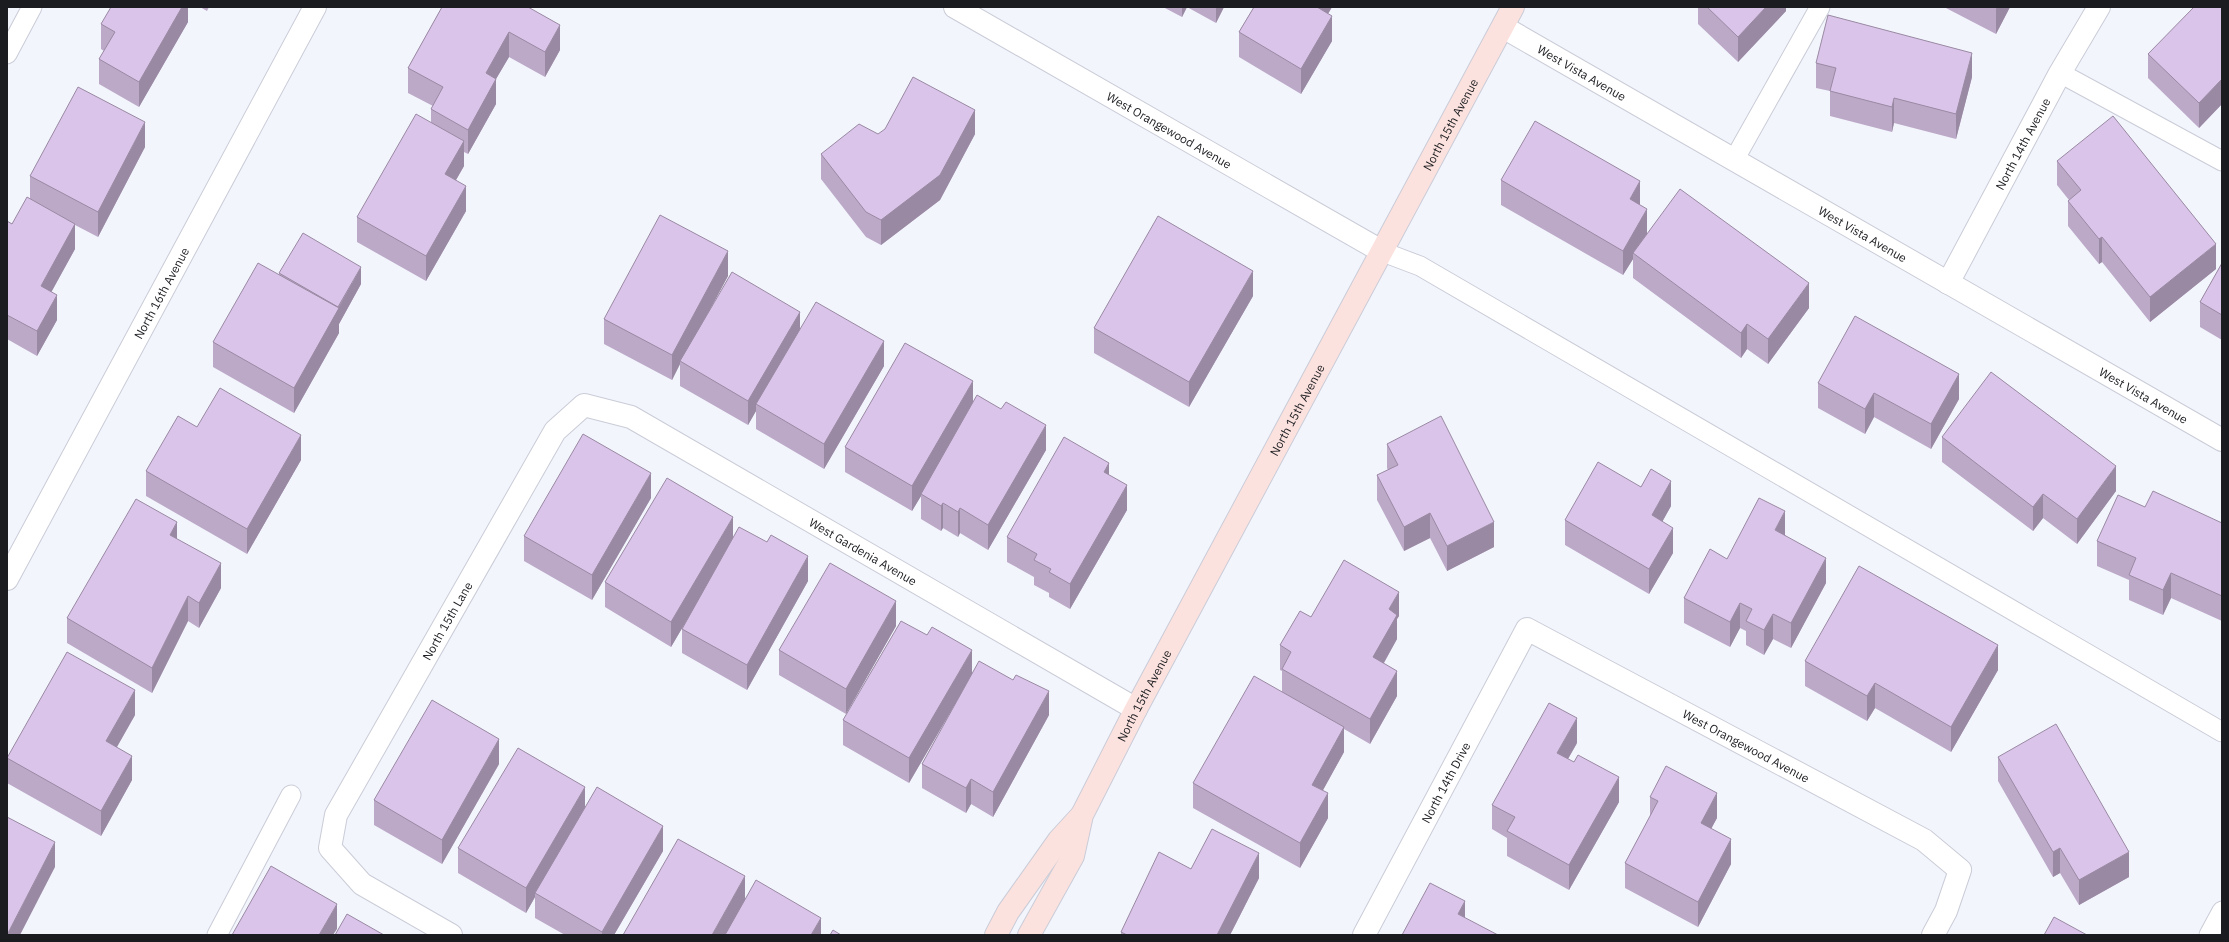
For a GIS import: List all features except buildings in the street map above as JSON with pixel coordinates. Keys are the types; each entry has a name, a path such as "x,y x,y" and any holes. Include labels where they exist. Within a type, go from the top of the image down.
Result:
{"street":[{"name":"North 16th Avenue","path":"10,565 315,7"},
{"name":"West Orangewood Avenue","path":"955,7 1383,252"},
{"name":"North 15th Avenue","path":"1029,935 1073,856 1082,815 1136,709 1383,252 1513,7"},
{"name":"North 14th Avenue","path":"1948,283 2060,73 2099,7"},
{"name":"West Vista Avenue","path":"1503,27 2222,440"},
{"name":"West Gardenia Avenue","path":"584,405 631,417 1136,709"},
{"name":"North 15th Lane","path":"451,935 362,884 330,848 336,815 555,431 584,405"},
{"name":"West Orangewood Avenue","path":"1527,629 1924,840 1960,870 1946,911 1933,935"},
{"name":"North 14th Drive","path":"1364,935 1527,629"},
{"name":"North 15th Avenue","path":"996,935 1008,912 1059,840 1082,815"}],"lane":[{"path":"7,54 32,7"},
{"path":"1734,160 1820,7"},
{"path":"2060,73 2222,161"},
{"path":"1383,252 1420,266 2222,732"},
{"path":"217,935 291,795"},
{"path":"2209,935 2222,911"}]}
